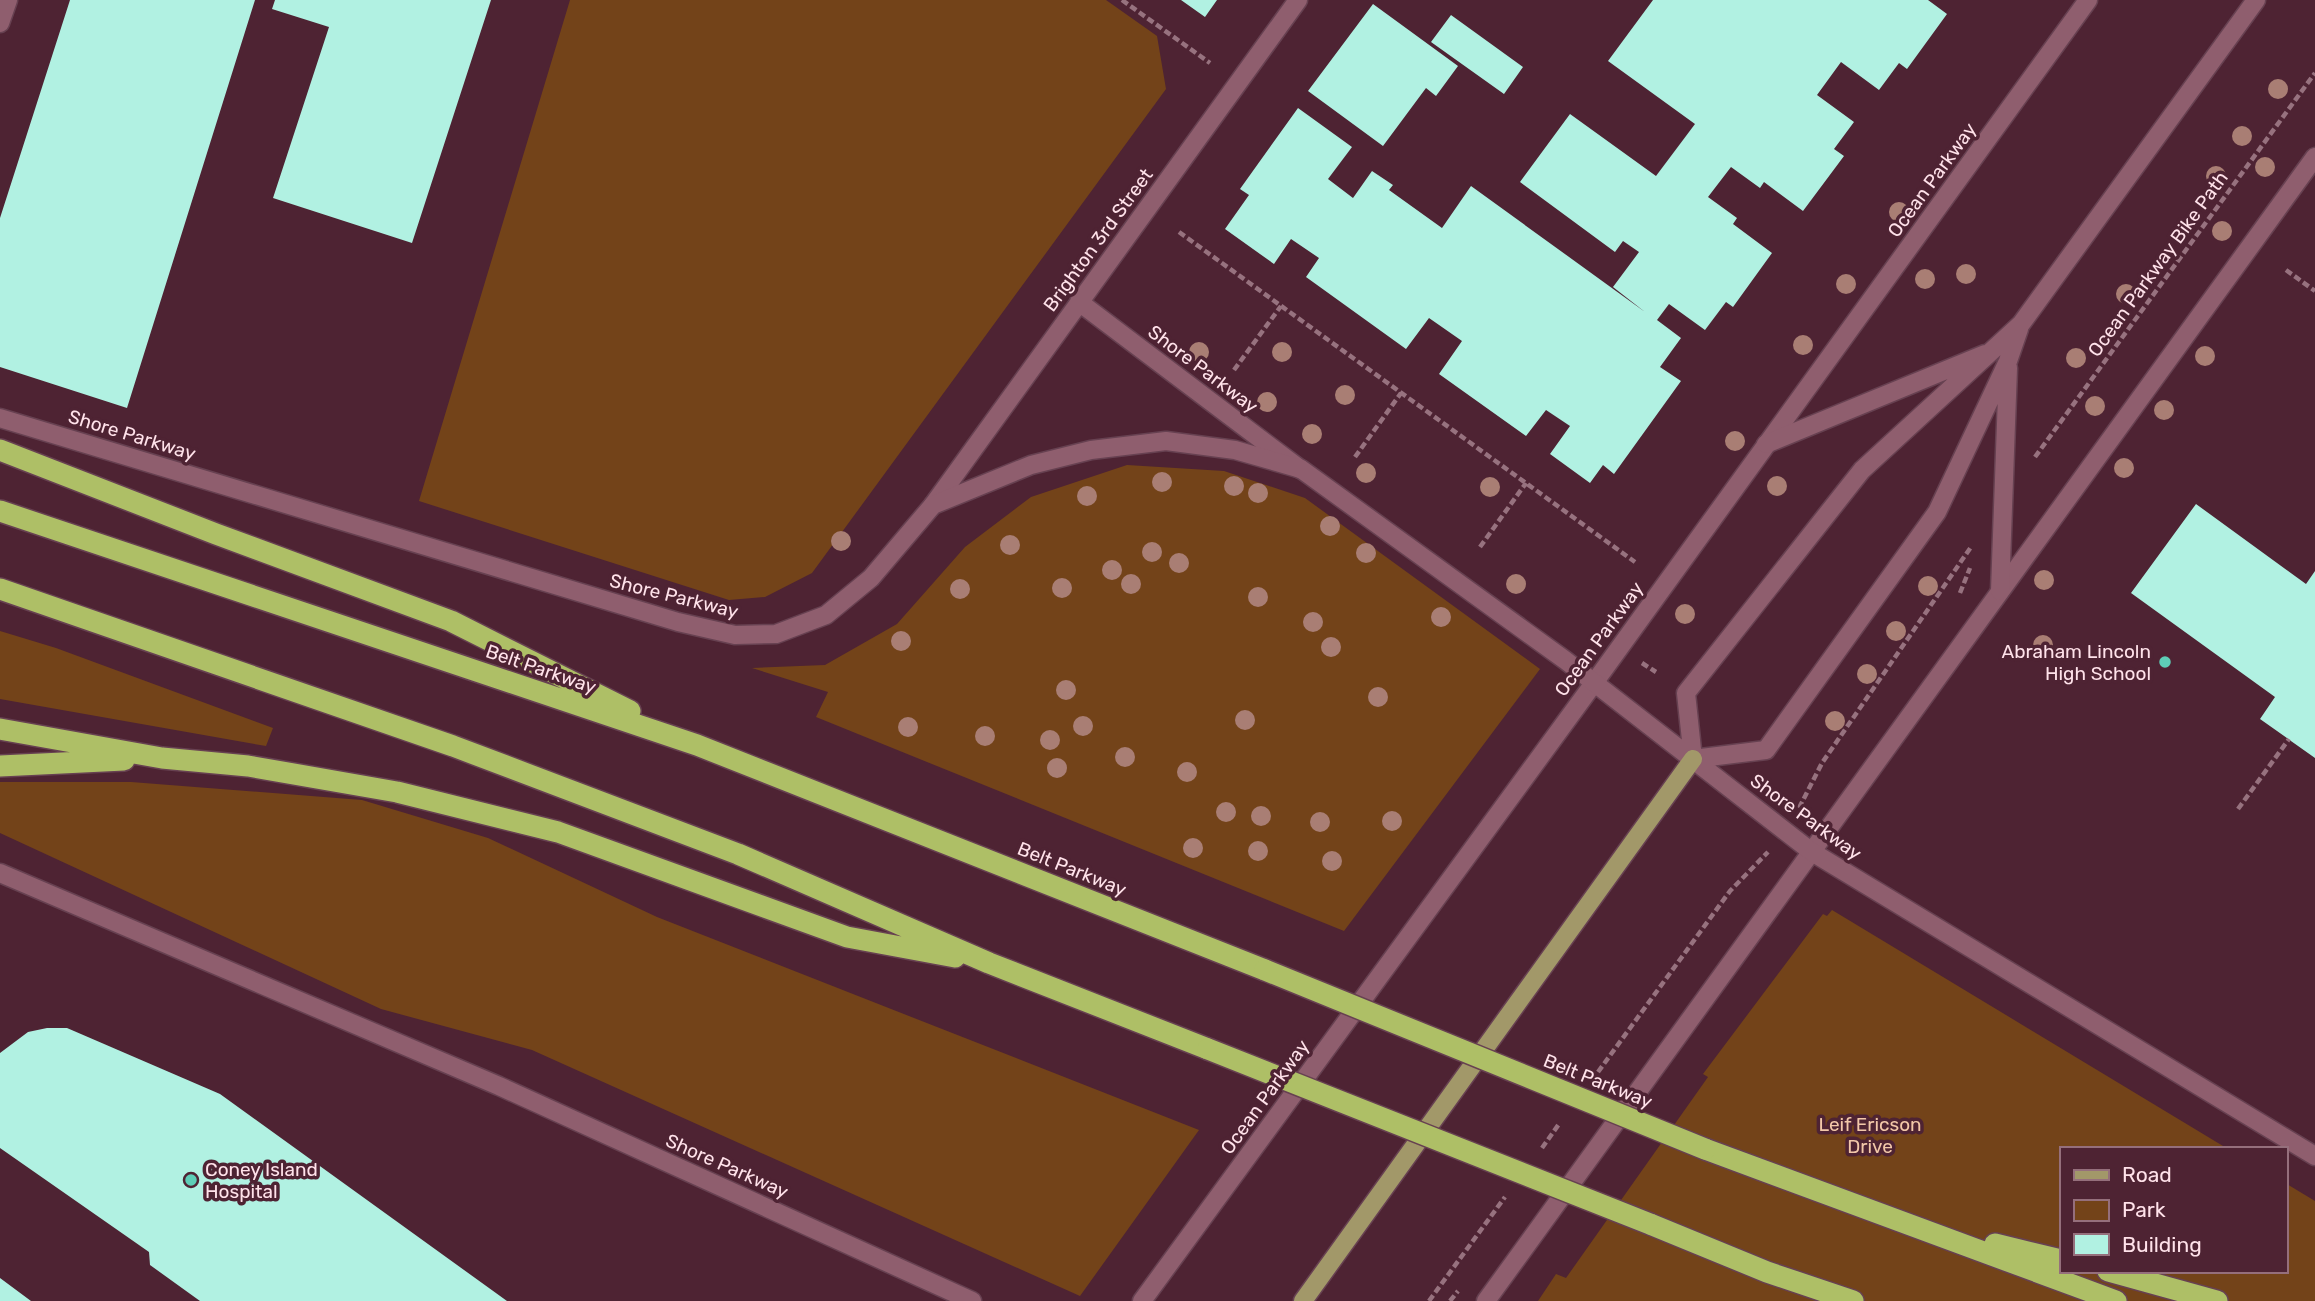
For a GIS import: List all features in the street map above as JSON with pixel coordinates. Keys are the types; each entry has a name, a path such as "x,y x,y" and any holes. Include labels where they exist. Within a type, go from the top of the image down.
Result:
{"highway":[{"path":"0,450 451,621 698,745"},
{"name":"Belt Parkway","path":"0,511 698,745 1705,1149 2116,1301"},
{"path":"0,589 453,746 725,849 989,963 1768,1272 1853,1301"},
{"path":"0,729 162,758 248,766 397,792 558,832 848,937 989,963"},
{"path":"0,766 162,758"},
{"path":"1898,1221 2060,1260"},
{"path":"1768,1272 1820,1301"},
{"path":"2115,1273 2217,1301"}],"main road":[{"path":"0,23 8,0"},
{"name":"Brighton 3rd Street","path":"933,505 1298,0"},
{"name":"Ocean Parkway","path":"1142,1301 1594,683 2088,0"},
{"path":"1303,1301 1693,759 1686,693 1862,470 2021,324 2256,0"},
{"path":"1486,1301 2315,157"},
{"name":"Shore Parkway","path":"1079,302 1301,469 1594,683 1812,852 2315,1156"},
{"path":"1693,759 1766,750 1937,512 2008,361 2021,324"},
{"path":"1766,444 1977,356 1992,353"},
{"path":"2000,590 2008,361"},
{"name":"Shore Parkway","path":"0,418 678,622 735,635 776,634 826,615 872,578 933,505 1031,466 1091,450 1166,441 1235,450 1301,469"},
{"name":"Shore Parkway","path":"0,873 499,1086 972,1301"}],"path":[{"path":"1122,0 1210,63"},
{"name":"Ocean Parkway Bike Path","path":"2033,461 2315,73"},
{"path":"1179,232 1635,562"},
{"path":"2286,270 2315,291"},
{"path":"1234,370 1281,306"},
{"path":"1355,457 1401,393"},
{"path":"1480,547 1526,483"},
{"path":"1807,796 1822,764 1977,539"},
{"path":"1637,660 1656,672"},
{"path":"2238,809 2289,739"}],"green space":[{"path":"570,0 1106,0 1157,36 1166,89 812,573 765,597 729,600 419,501"},
{"path":"1127,465 1224,471 1305,498 1540,669 1344,931 816,717 828,692 752,668 825,665 897,624 965,547 1031,497"},
{"path":"0,631 56,648 273,728 266,746 0,699"},
{"path":"0,782 131,782 362,800 488,838 657,917 1199,1130 1080,1296 532,1050 381,1009 0,833"},
{"name":"Leif Ericson Drive","path":"1832,910 2225,1147 2060,1147 2060,1273 2287,1273 2287,1184 2315,1201 2315,1301 1538,1301 1556,1274 1566,1278 1708,1077 1703,1074 1823,914 1827,916"}],"building":[{"path":"70,0 255,0 127,408 0,367 0,218"},
{"path":"275,0 491,0 412,243 273,198 329,27 272,9"},
{"path":"1181,0 1217,0 1205,17"},
{"path":"1653,0 1928,0 1947,14 1907,69 1899,63 1879,90 1841,62 1817,95 1854,122 1834,149 1844,156 1803,211 1764,182 1760,188 1731,167 1708,197 1737,218 1733,224 1772,253 1733,307 1726,302 1705,330 1669,304 1657,320 1681,338 1660,367 1681,381 1614,474 1603,465 1590,483 1550,454 1570,426 1546,410 1526,436 1439,374 1462,341 1429,318 1406,349 1306,277 1319,258 1291,239 1274,264 1225,229 1249,195 1240,189 1298,108 1352,147 1328,179 1353,198 1372,171 1393,185 1389,190 1442,228 1471,186 1645,312 1613,287 1639,252 1623,241 1615,252 1520,182 1570,114 1656,176 1695,124 1608,61"},
{"path":"1373,4 1458,66 1436,96 1426,88 1383,146 1308,91"},
{"path":"1451,15 1523,67 1504,94 1431,42"},
{"path":"2196,504 2306,584 2315,571 2315,758 2260,719 2275,697 2131,593"},
{"name":"Coney Island Hospital","path":"67,1028 220,1094 507,1301 200,1301 150,1265 149,1252 0,1148 0,1053 28,1032"},
{"path":"0,1278 31,1301 0,1301"}],"place":[{"name":"Abraham Lincoln High School","path":"2165,662"},
{"name":"Coney Island Hospital","path":"191,1180"}]}
